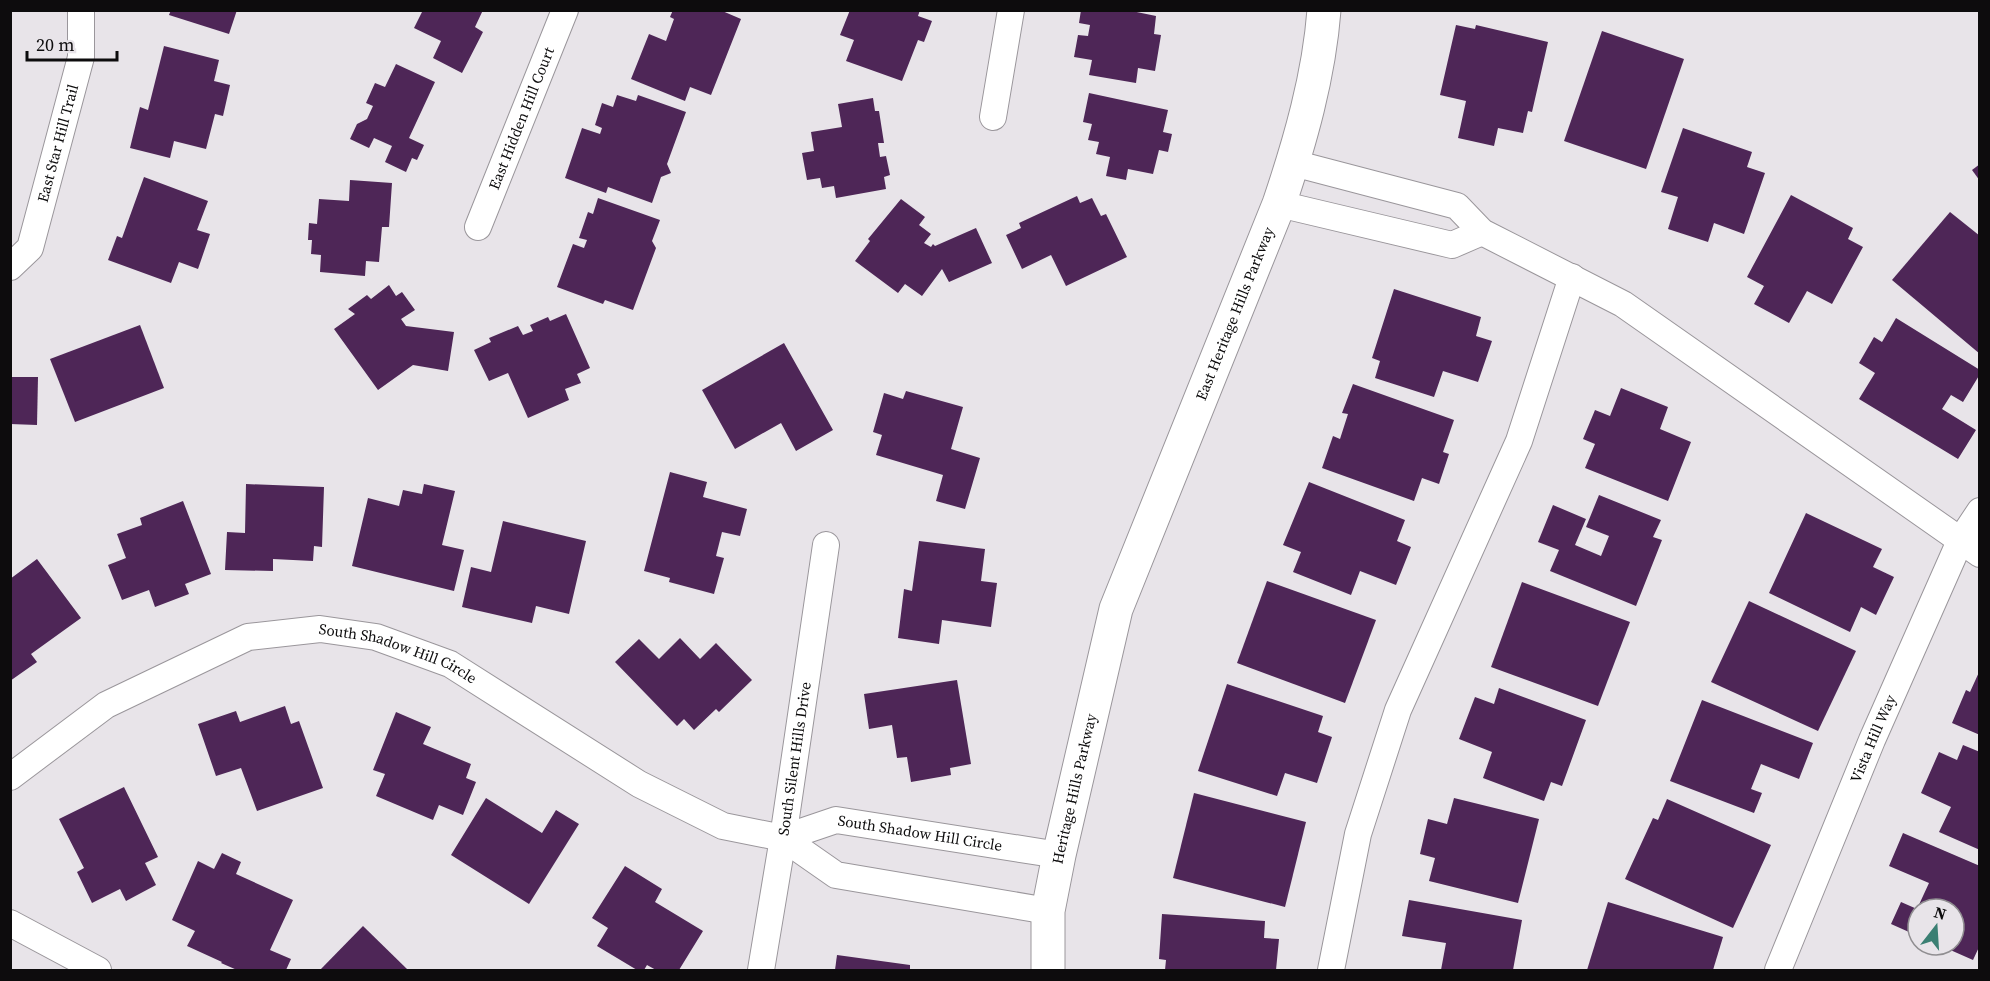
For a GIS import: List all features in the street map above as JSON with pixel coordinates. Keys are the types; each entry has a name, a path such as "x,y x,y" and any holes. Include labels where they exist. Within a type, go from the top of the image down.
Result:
{"street":[{"name":"East Star Hill Trail","path":"10,267 30,248 81,57 81,10"},
{"name":"East Hidden Hill Court","path":"478,227 565,10"},
{"path":"993,117 1011,10"},
{"name":"East Heritage Hills Parkway","path":"1116,609 1279,204 1293,163 1321,49 1324,10"},
{"path":"1293,163 1457,206 1482,232 1623,304 1970,548"},
{"path":"1279,204 1452,245 1482,232"},
{"path":"1331,970 1358,834 1398,710 1519,441 1572,277"},
{"name":"Vista Hill Way","path":"1778,970 1872,740 1970,548 1980,511"},
{"name":"South Silent Hills Drive","path":"761,970 826,545"},
{"name":"Heritage Hills Parkway","path":"1048,970 1048,911 1116,609"},
{"name":"South Shadow Hill Circle","path":"10,777 106,705 248,637 320,629 376,637 450,664 639,784 723,826 783,838 836,875 1048,911"},
{"name":"South Shadow Hill Circle","path":"783,838 836,820 1059,855"},
{"path":"10,923 98,970"}],"building":[{"path":"171,10 237,10 229,34 169,15"},
{"path":"423,10 483,10 475,27 483,32 462,73 433,58 441,41 414,28"},
{"path":"673,10 720,10 741,19 711,95 690,87 685,101 631,79 649,34 666,41 674,19 670,17"},
{"path":"850,10 920,10 918,16 932,21 924,42 918,40 902,81 846,61 854,40 840,35"},
{"path":"1081,10 1127,10 1156,16 1154,34 1161,35 1155,71 1138,68 1136,83 1089,75 1092,60 1074,57 1078,35 1088,36 1090,25 1079,23"},
{"path":"1456,25 1475,29 1476,25 1548,42 1532,112 1528,111 1523,133 1498,128 1494,146 1458,138 1466,101 1440,95"},
{"path":"1602,31 1684,59 1646,169 1564,141"},
{"path":"164,46 219,60 214,81 230,85 223,116 215,114 206,149 174,141 170,158 130,148 140,107 148,110"},
{"path":"396,64 435,82 409,138 424,145 417,160 412,158 406,172 385,162 392,146 374,138 369,148 350,139 357,124 367,119 373,106 366,103 375,83 385,87"},
{"path":"1089,93 1168,110 1163,132 1172,134 1168,152 1159,150 1153,174 1128,169 1126,180 1106,176 1110,157 1096,154 1099,142 1088,140 1092,124 1083,122"},
{"path":"617,95 636,101 638,95 686,112 667,164 671,173 661,177 652,203 608,187 606,193 565,178 582,128 600,134 602,128 595,125 602,103 613,107"},
{"path":"873,98 875,111 879,111 884,143 878,143 880,157 886,156 890,175 884,177 886,189 836,198 834,186 822,188 820,178 807,180 802,153 814,151 811,132 842,127 838,104"},
{"path":"1683,128 1752,152 1747,167 1765,173 1744,234 1714,223 1708,242 1668,229 1678,197 1661,192"},
{"path":"1980,164 1980,181 1972,170"},
{"path":"144,177 208,201 197,230 210,234 198,269 179,262 171,283 108,260 117,236 122,238"},
{"path":"350,180 392,183 389,227 382,227 379,262 366,261 365,276 320,272 321,255 311,254 312,240 308,240 309,223 317,224 319,199 349,201"},
{"path":"1791,195 1853,228 1848,239 1863,247 1832,304 1807,291 1789,323 1754,304 1764,286 1747,277"},
{"path":"1077,196 1080,203 1092,198 1101,216 1106,214 1127,257 1066,286 1051,255 1022,269 1006,235 1021,228 1019,223"},
{"path":"598,198 660,220 652,241 656,248 633,310 605,300 603,304 557,287 573,244 584,248 587,240 579,238 588,212 593,214"},
{"path":"901,199 925,217 919,225 931,234 924,243 931,247 933,244 935,246 976,228 992,263 949,282 942,269 922,296 905,284 898,293 855,261 870,241 868,239"},
{"path":"1950,212 1980,236 1980,354 1892,280"},
{"path":"389,285 396,296 402,292 415,310 401,319 406,326 454,332 448,371 413,365 378,390 334,329 355,314 348,309 367,295 371,299"},
{"path":"1394,289 1481,317 1476,336 1492,341 1478,382 1443,371 1434,397 1375,378 1380,361 1372,358"},
{"path":"566,314 590,368 577,374 581,383 565,389 569,400 528,418 508,373 489,381 474,350 491,342 489,338 518,326 523,335 533,331 530,325 548,317 550,321"},
{"path":"1896,318 1980,370 1980,374 1963,402 1951,395 1942,409 1976,430 1958,459 1859,399 1875,373 1859,363 1874,337 1882,342"},
{"path":"140,325 164,388 75,422 50,359"},
{"path":"784,343 833,430 796,451 781,423 735,449 702,390"},
{"path":"10,377 38,377 37,425 10,424"},
{"path":"1353,384 1454,420 1443,452 1449,454 1439,484 1422,478 1414,501 1322,468 1333,436 1340,439 1348,414 1342,413"},
{"path":"1621,388 1668,407 1660,429 1691,442 1668,501 1585,468 1595,444 1583,439 1595,410 1610,416"},
{"path":"906,391 963,407 951,449 980,458 965,509 936,501 943,475 876,455 882,435 873,432 884,393 903,399"},
{"path":"670,472 707,482 703,497 747,509 740,536 722,532 716,556 724,558 714,594 669,582 670,578 644,571"},
{"path":"1309,482 1405,520 1397,541 1411,547 1396,585 1360,571 1351,595 1293,572 1301,552 1283,545"},
{"path":"246,484 324,487 322,547 314,546 313,561 273,559 273,571 225,570 227,532 245,533"},
{"path":"424,484 455,491 442,545 464,550 454,591 352,566 368,498 399,506 403,490 422,494"},
{"path":"1599,495 1661,520 1653,537 1662,540 1636,606 1550,571 1559,550 1538,542 1553,505 1586,519 1575,545 1601,556 1609,536 1586,527"},
{"path":"183,501 211,574 185,584 189,594 155,607 149,590 122,600 108,565 126,558 117,534 142,525 140,518"},
{"path":"1806,513 1882,549 1873,567 1894,577 1876,615 1861,607 1850,632 1769,593"},
{"path":"503,521 586,541 569,614 536,606 532,623 462,607 471,567 491,572"},
{"path":"919,541 985,549 981,581 997,583 991,627 942,620 939,644 898,638 904,589 912,591"},
{"path":"37,559 81,618 31,654 37,662 10,681 10,579"},
{"path":"1267,581 1376,620 1345,703 1237,663"},
{"path":"1522,582 1630,622 1598,706 1491,667"},
{"path":"1749,601 1856,651 1818,731 1711,682"},
{"path":"680,638 700,659 716,643 752,680 719,712 716,709 694,730 684,719 677,726 615,662 639,639 659,659"},
{"path":"1980,670 1980,735 1952,723 1966,690 1970,692"},
{"path":"957,680 971,764 950,768 951,775 911,782 907,757 897,758 892,725 869,729 864,694"},
{"path":"1227,684 1323,716 1318,732 1332,737 1317,783 1285,773 1277,796 1198,771"},
{"path":"1499,688 1586,720 1562,786 1551,782 1544,801 1483,778 1492,752 1459,739 1475,697 1494,704"},
{"path":"1702,700 1813,743 1799,779 1761,764 1751,789 1762,793 1754,813 1670,781"},
{"path":"285,706 291,724 299,721 323,788 257,811 241,768 216,776 198,724 236,711 240,722"},
{"path":"396,712 431,727 423,744 471,764 466,778 476,782 463,815 439,805 433,820 376,796 385,774 373,770"},
{"path":"1963,745 1980,752 1980,850 1939,832 1951,807 1921,793 1939,752 1957,760"},
{"path":"124,787 158,857 145,863 156,885 126,901 120,889 92,903 77,872 84,868 59,819"},
{"path":"1194,793 1306,822 1285,907 1173,878"},
{"path":"486,798 542,833 556,810 579,824 529,904 451,855"},
{"path":"1454,798 1539,819 1518,903 1429,881 1435,858 1420,854 1428,819 1447,824"},
{"path":"1667,799 1771,845 1733,928 1625,879 1653,818 1658,820"},
{"path":"1903,833 1980,866 1980,945 1973,960 1966,957 1966,897 1923,897 1929,883 1889,866"},
{"path":"222,853 241,862 236,874 293,900 270,950 291,959 286,970 237,970 221,963 187,946 195,931 172,920 198,861 214,869"},
{"path":"625,866 662,889 655,902 703,931 679,970 656,970 647,965 644,970 637,970 597,946 608,928 592,918"},
{"path":"1409,900 1522,920 1513,970 1441,970 1446,943 1402,936"},
{"path":"1608,902 1723,937 1713,970 1587,970"},
{"path":"1901,902 1906,904 1906,931 1891,924"},
{"path":"1162,914 1265,921 1264,938 1279,939 1276,970 1165,970 1166,960 1159,959"},
{"path":"363,926 408,970 320,970"},
{"path":"837,955 910,965 910,970 835,970"}]}
